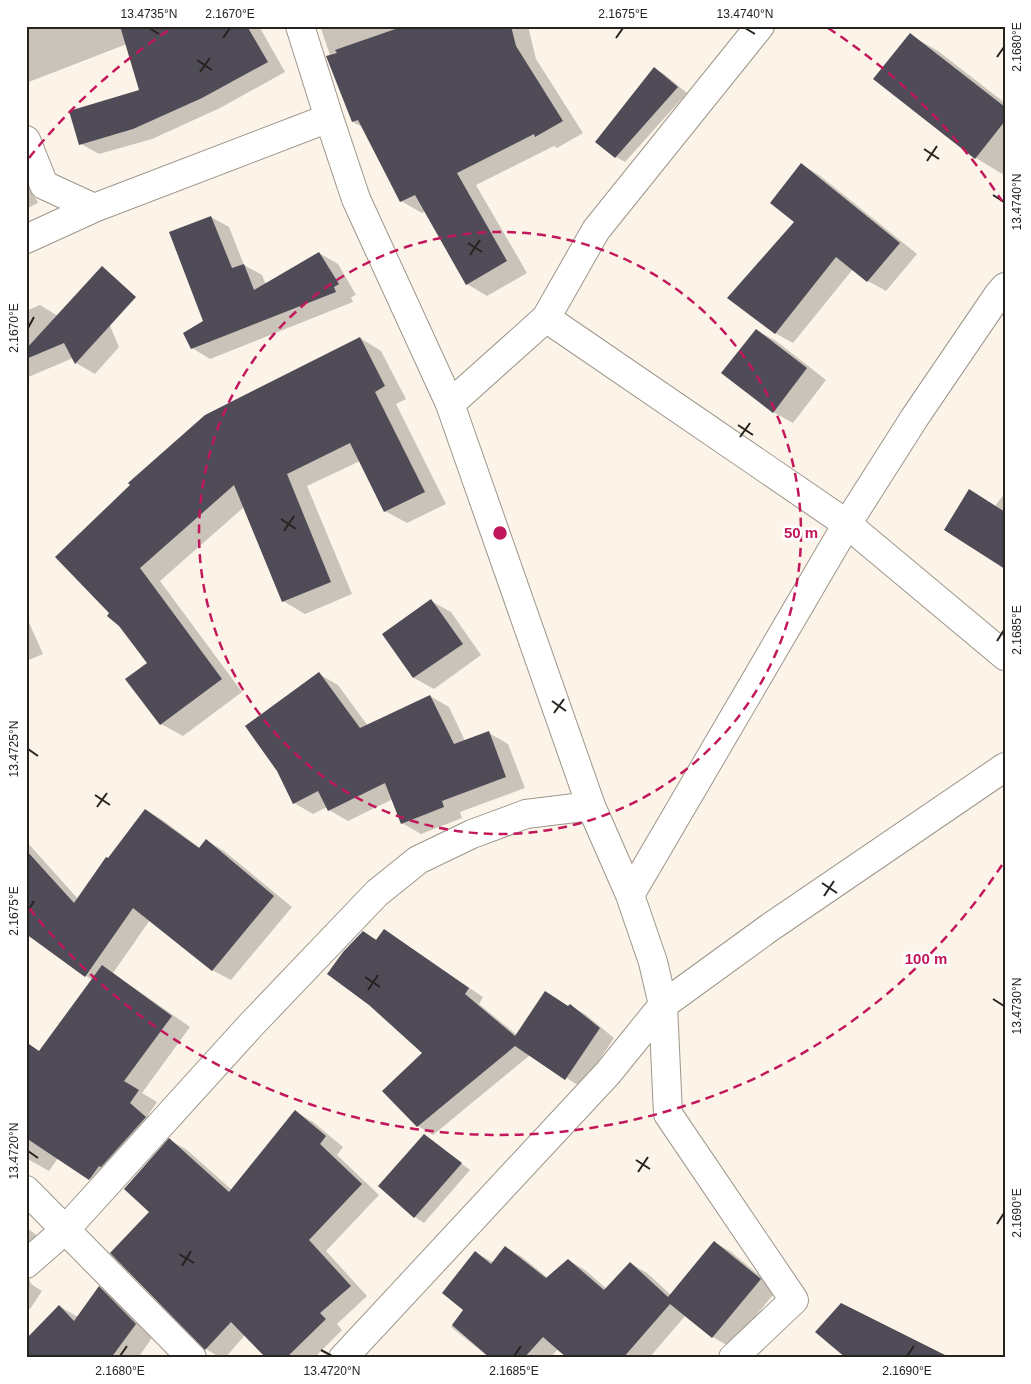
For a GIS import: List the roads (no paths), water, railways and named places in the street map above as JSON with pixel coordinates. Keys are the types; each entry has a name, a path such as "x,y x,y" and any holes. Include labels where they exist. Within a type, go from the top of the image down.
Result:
{"street":[{"path":"300,26 356,199 450,404 591,806 630,895 653,962 663,1005 668,1114 794,1300 733,1358"},
{"path":"450,404 546,318 596,230 760,26"},
{"path":"26,239 94,208 329,118"},
{"path":"26,140 44,185 94,208"},
{"path":"630,895 848,524 914,417 1005,287"},
{"path":"546,318 848,524 1005,656"},
{"path":"343,1358 608,1073 663,1005 769,928 1005,767"},
{"path":"26,1264 65,1230 250,1026 377,893 418,860 472,834 526,814 591,806"},
{"path":"26,1190 192,1358"}]}
